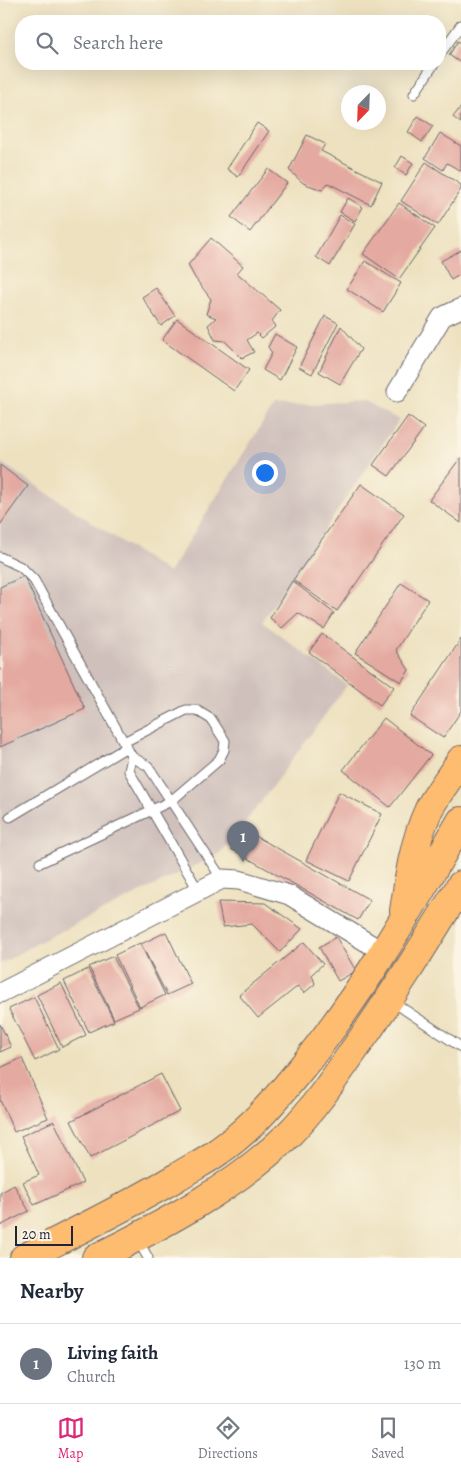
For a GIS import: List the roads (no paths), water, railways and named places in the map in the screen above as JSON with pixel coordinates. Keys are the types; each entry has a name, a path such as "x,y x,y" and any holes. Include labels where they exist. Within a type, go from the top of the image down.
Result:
{"highway":[{"path":"402,925 409,874 415,848 429,809 461,760"},
{"path":"24,1258 145,1196 220,1151 250,1126 275,1100 310,1058 402,925 461,821"},
{"path":"96,1258 142,1248 193,1206 256,1163 286,1136 321,1098 390,1000 461,885"}],"street":[{"path":"397,392 442,317 461,308"},
{"path":"0,993 222,879 239,880 289,895 383,952"}],"lane":[{"path":"446,46 461,25"},
{"path":"414,94 430,70"},
{"path":"0,557 21,567 34,580 132,757 148,766 222,879"},
{"path":"10,816 186,710 196,710 211,719 225,741 224,750 219,760 171,801 40,863"},
{"path":"132,757 129,771 198,890"},
{"path":"390,1000 461,1047"}],"place":[{"name":"Living faith","path":"243,862"}]}
